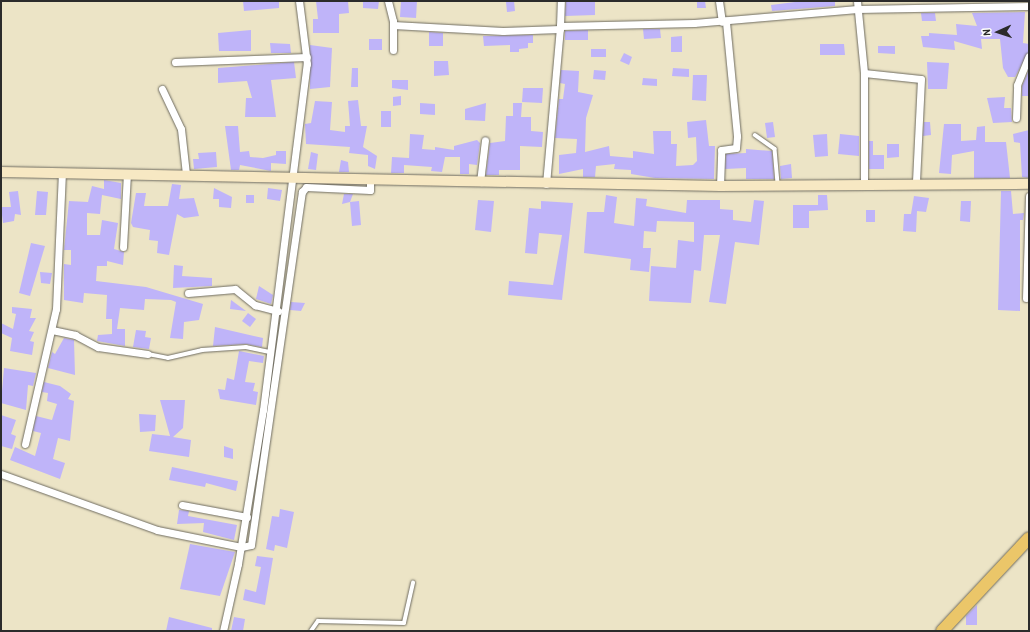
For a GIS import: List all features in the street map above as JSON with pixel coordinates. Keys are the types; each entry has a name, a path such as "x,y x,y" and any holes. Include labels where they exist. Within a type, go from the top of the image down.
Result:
{"highway":[{"path":"942,631 1029,538"}],"street":[{"path":"1,474 157,530 241,547 248,546 252,541 275,352 306,57 299,1"},
{"path":"388,1 393,25 393,50"},
{"path":"546,184 561,1"},
{"path":"719,1 724,21 737,136 736,148 721,150 720,186"},
{"path":"857,1 864,73 864,183"},
{"path":"393,25 503,31 560,27 724,21 858,9 1029,6 1029,9"},
{"path":"1016,118 1017,85 1029,56"},
{"path":"175,62 306,57"},
{"path":"864,73 921,79 916,183"},
{"path":"162,89 181,129 186,174"},
{"path":"480,182 485,140"},
{"path":"1,172 293,177 370,183 480,182 720,186 864,183 1029,184"},
{"path":"25,444 52,330 62,172"},
{"path":"123,247 127,173"},
{"path":"223,631 247,518 275,352 279,312 303,188 370,190 370,183"},
{"path":"1026,298 1029,196"},
{"path":"188,294 235,288 255,306 279,312"},
{"path":"52,330 75,335 98,347 148,354"},
{"path":"182,505 247,518"}],"lane":[{"path":"755,135 775,149 778,184"},
{"path":"148,354 168,358 202,350 246,347 275,352"},
{"path":"311,631 318,621 404,623 413,583"}],"building":[{"path":"243,1 279,1 279,8 244,11"},
{"path":"316,1 348,1 349,13 339,14 339,33 313,33 313,19 318,19"},
{"path":"363,1 379,1 378,9 363,8"},
{"path":"401,1 417,1 416,18 400,17"},
{"path":"514,1 515,11 507,12 506,2"},
{"path":"566,1 595,1 595,15 565,16"},
{"path":"697,1 705,1 706,8 697,8"},
{"path":"803,1 835,1 835,6 772,11 771,5"},
{"path":"1025,12 1023,43 1029,44 1029,51 1015,77 1008,77 1003,68 1000,39 981,39 982,49 954,41 955,50 923,47 921,36 929,36 929,33 957,35 956,24 977,26 972,13"},
{"path":"921,13 935,13 936,21 922,21"},
{"path":"643,29 660,29 661,38 644,39"},
{"path":"251,30 251,51 219,51 218,33"},
{"path":"588,30 588,40 565,40 565,31"},
{"path":"429,32 443,33 443,46 429,46"},
{"path":"533,35 533,43 528,43 528,48 519,49 519,52 510,52 510,45 484,46 483,36"},
{"path":"682,36 682,52 671,52 671,37"},
{"path":"369,39 382,39 382,50 369,50"},
{"path":"270,43 290,44 291,53 271,53"},
{"path":"820,44 844,44 845,55 820,55"},
{"path":"310,45 332,48 330,87 310,89"},
{"path":"878,46 895,46 895,54 878,53"},
{"path":"591,49 606,49 606,57 591,57"},
{"path":"624,53 632,57 629,65 620,61"},
{"path":"434,61 448,61 449,75 434,76"},
{"path":"294,62 296,78 271,80 276,117 245,117 246,98 252,98 247,81 218,83 218,68"},
{"path":"927,62 949,63 947,89 928,89"},
{"path":"352,68 358,68 358,87 351,87"},
{"path":"673,68 689,69 689,77 672,76"},
{"path":"1029,69 1029,96 1022,96 1022,86"},
{"path":"561,70 579,71 578,92 593,95 586,118 585,152 609,146 610,156 633,158 633,151 654,154 653,131 671,131 671,144 677,144 676,166 693,165 697,161 696,137 688,138 687,122 706,120 709,146 715,146 714,179 655,178 631,174 631,170 614,169 615,164 596,166 595,177 583,177 583,169 559,174 559,155 576,153 577,139 555,138 559,99 563,99 565,84 560,83"},
{"path":"594,70 606,71 605,80 593,79"},
{"path":"693,75 707,75 706,101 692,100"},
{"path":"643,78 657,79 657,86 642,85"},
{"path":"392,80 408,80 408,90 392,88"},
{"path":"523,88 543,88 542,103 522,102"},
{"path":"401,96 401,105 393,106 393,97"},
{"path":"1005,97 1004,108 1011,108 1012,122 993,123 987,98"},
{"path":"358,100 361,126 367,126 363,147 377,156 375,169 368,166 368,155 349,153 350,147 306,144 305,124 311,123 315,101 332,102 330,130 345,132 345,126 350,126 348,101"},
{"path":"420,103 435,104 435,115 420,114"},
{"path":"486,103 485,121 465,120 465,109"},
{"path":"513,103 522,103 521,117 531,117 531,131 543,132 542,147 520,146 520,170 499,170 499,175 486,175 490,143 505,141 506,116 513,116"},
{"path":"381,111 391,111 391,127 381,127"},
{"path":"773,122 775,137 767,138 765,123"},
{"path":"924,122 930,122 931,135 923,136"},
{"path":"944,124 961,124 961,141 976,140 977,127 985,126 985,142 1006,142 1010,178 974,178 974,151 952,155 951,174 939,173"},
{"path":"225,126 238,126 240,152 249,151 250,157 263,158 276,155 276,151 286,151 286,164 271,163 271,171 240,165 239,170 231,170"},
{"path":"1029,130 1029,178 1022,177 1020,143 1014,142 1013,134"},
{"path":"410,134 424,135 422,149 435,150 435,147 454,150 454,146 477,140 480,143 477,165 469,164 469,174 460,174 460,157 445,157 442,172 431,171 432,167 404,165 404,173 391,173 392,157 409,158"},
{"path":"827,134 828,156 815,157 813,135"},
{"path":"840,134 859,136 859,156 838,154"},
{"path":"869,141 873,141 873,155 884,155 884,169 869,169"},
{"path":"887,144 899,144 899,157 887,158"},
{"path":"746,149 772,151 774,179 746,179 746,168 725,169 726,154 746,153"},
{"path":"216,152 217,167 194,169 193,159 199,159 198,153"},
{"path":"311,152 318,154 316,170 308,169"},
{"path":"341,160 348,162 349,172 339,172"},
{"path":"791,164 792,178 781,179 780,166"},
{"path":"104,180 121,183 121,199 102,195 100,214 87,213 87,235 100,235 102,220 118,223 114,249 124,252 123,265 107,261 107,266 97,266 96,281 146,287 203,304 199,320 184,322 183,339 170,338 176,302 171,300 145,299 144,310 120,308 117,329 125,329 125,346 97,341 98,335 112,334 112,319 106,319 107,295 84,293 83,303 64,300 64,264 71,265 71,250 64,250 69,201 88,202 92,186 104,189"},
{"path":"172,184 181,185 179,199 194,198 199,216 184,218 177,214 169,255 157,253 158,241 149,240 150,230 133,227 131,223 136,193 146,193 144,206 168,206"},
{"path":"214,188 232,197 231,208 219,207 219,199 213,199"},
{"path":"268,188 282,190 280,201 267,199"},
{"path":"18,191 21,215 15,214 14,221 3,223 1,207 11,207 9,192"},
{"path":"37,191 48,192 46,215 35,215"},
{"path":"1001,191 1011,191 1013,214 1024,213 1023,220 1020,220 1020,311 998,310"},
{"path":"344,194 353,194 350,202 342,204"},
{"path":"246,195 254,195 254,203 246,203"},
{"path":"606,195 617,197 614,223 634,226 636,198 647,199 646,206 686,213 687,200 720,200 720,209 733,210 733,220 751,222 754,200 764,201 759,245 735,242 726,304 709,302 720,235 704,235 701,271 694,270 691,303 649,301 651,266 676,268 678,240 694,242 694,222 657,221 656,232 644,231 643,248 651,248 649,272 630,270 631,259 584,253 587,212 604,212"},
{"path":"818,195 827,195 828,210 809,211 809,228 793,228 793,205 818,205"},
{"path":"914,196 929,198 926,212 917,211 916,232 903,231 904,214 911,214"},
{"path":"478,200 494,201 491,232 475,230"},
{"path":"359,201 361,225 352,226 350,202"},
{"path":"541,201 573,203 562,300 508,295 509,281 553,285 562,235 539,233 537,254 525,253 529,208 541,209"},
{"path":"961,201 971,201 970,222 960,221"},
{"path":"866,210 875,210 875,222 866,222"},
{"path":"31,243 45,246 30,296 19,293"},
{"path":"174,265 183,266 182,276 212,278 212,286 173,288"},
{"path":"40,272 52,273 50,284 41,283"},
{"path":"259,286 273,295 271,304 256,299"},
{"path":"231,300 246,311 230,309"},
{"path":"291,302 305,303 301,311 290,310"},
{"path":"12,307 32,309 30,318 36,318 29,331 34,332 30,341 34,342 32,355 10,351 12,338 1,333 1,323 13,329 16,314 12,313"},
{"path":"248,313 256,319 250,327 242,321"},
{"path":"215,327 263,338 262,347 246,344 213,346"},
{"path":"136,330 146,331 145,337 151,338 149,349 133,347"},
{"path":"64,338 74,340 75,375 48,368 52,352 55,354"},
{"path":"239,351 264,356 263,363 249,361 245,382 255,383 253,391 258,392 256,405 220,399 218,389 225,390 227,378 234,380"},
{"path":"4,368 36,373 33,386 28,385 26,410 1,403"},
{"path":"44,382 60,386 71,394 68,399 74,401 70,441 58,438 53,459 65,463 60,479 10,460 15,447 35,456 41,433 33,431 36,416 52,420 57,404 47,401 48,393 42,392"},
{"path":"160,400 185,400 183,428 173,437 191,440 189,457 149,451 152,434 170,436"},
{"path":"139,414 156,415 155,431 140,432"},
{"path":"1,415 16,420 11,434 16,436 12,449 1,446"},
{"path":"224,446 233,449 233,459 224,457"},
{"path":"172,467 238,481 236,491 206,483 205,487 169,480"},
{"path":"280,509 294,512 287,548 275,545 274,551 266,549 272,516 279,517"},
{"path":"179,510 189,511 188,516 237,525 234,540 203,532 204,523 177,524"},
{"path":"190,544 235,552 220,596 180,589"},
{"path":"257,556 273,558 265,605 243,600 245,589 256,592 261,567 255,566"},
{"path":"977,605 977,625 966,625 966,616"},
{"path":"169,617 212,628 212,631 166,631"},
{"path":"234,617 245,619 243,631 231,631"}]}
